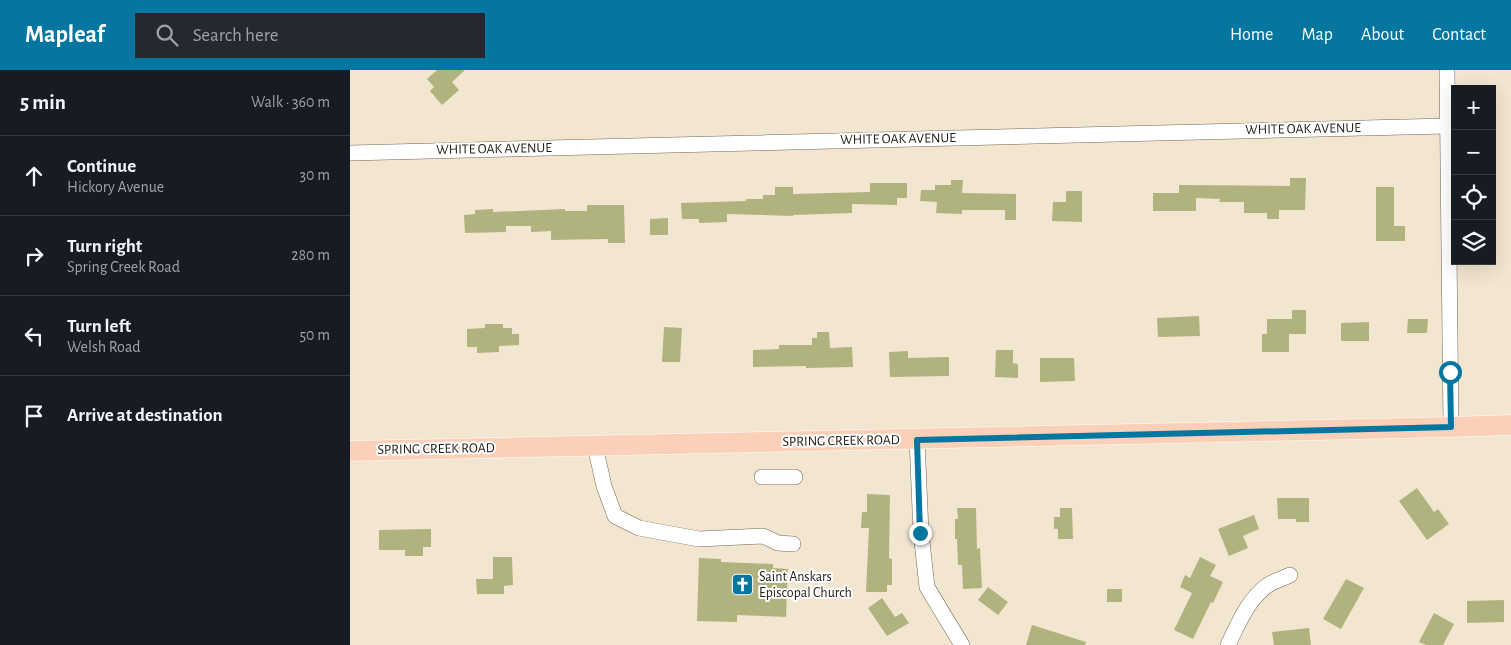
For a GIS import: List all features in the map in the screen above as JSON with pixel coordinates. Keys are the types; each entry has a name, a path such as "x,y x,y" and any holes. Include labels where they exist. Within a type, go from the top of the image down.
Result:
{"main road":[{"name":"SPRING CREEK ROAD","path":"350,450 917,440 1511,425"}],"street":[{"path":"1447,70 1451,427"},
{"name":"WHITE OAK AVENUE","path":"350,152 1447,126"},
{"path":"917,440 920,533 927,587 962,645"},
{"path":"595,446 604,486 615,516 639,528 700,539 763,536 778,543 793,544"},
{"path":"762,477 795,477"},
{"path":"1228,645 1240,620 1255,596 1268,585 1290,575"}],"building":[{"path":"437,70 465,70 452,82 459,90 442,105 430,91 434,87 427,79"},
{"path":"1290,178 1306,178 1305,210 1279,210 1279,219 1267,219 1267,213 1244,213 1244,202 1219,202 1220,199 1196,198 1196,211 1153,211 1153,193 1179,193 1179,185 1290,186"},
{"path":"951,180 963,180 962,193 1016,194 1016,220 1005,220 1005,210 962,210 962,214 936,213 937,202 920,201 921,190 935,190 935,185 951,185"},
{"path":"870,183 907,183 907,198 897,198 897,205 852,204 852,213 793,216 727,214 727,222 699,223 699,219 682,219 681,203 763,199 763,195 775,195 775,187 793,187 793,194 870,192"},
{"path":"1376,187 1394,187 1394,226 1405,226 1405,241 1376,241"},
{"path":"1066,191 1082,191 1082,222 1052,221 1053,202 1066,202"},
{"path":"587,205 624,205 625,243 608,243 608,239 551,240 551,231 531,232 531,226 506,226 506,232 465,233 464,215 475,214 475,210 493,209 493,212 565,209 565,211 587,211"},
{"path":"668,218 668,235 650,235 650,219"},
{"path":"1292,310 1306,310 1306,334 1289,334 1289,352 1262,352 1262,334 1267,334 1267,319 1292,319"},
{"path":"1199,316 1200,336 1158,337 1157,318"},
{"path":"1408,319 1428,319 1427,333 1407,333"},
{"path":"1369,322 1369,341 1341,341 1341,323"},
{"path":"485,324 503,324 503,328 512,328 512,334 519,334 519,345 499,346 499,352 477,353 477,347 467,347 467,329 485,328"},
{"path":"664,327 682,328 680,362 662,362"},
{"path":"817,332 829,332 830,348 852,347 853,367 753,367 753,350 779,349 779,345 812,345 812,338 817,338"},
{"path":"996,350 1013,350 1013,363 1018,364 1018,378 995,377"},
{"path":"908,351 908,358 949,357 949,376 890,377 889,352"},
{"path":"1040,358 1074,358 1075,381 1040,382"},
{"path":"1417,488 1434,512 1438,509 1449,524 1427,540 1399,501"},
{"path":"867,494 890,495 889,558 892,559 892,585 887,585 887,592 866,592 869,528 861,528 862,512 867,512"},
{"path":"1277,498 1309,498 1309,522 1296,522 1296,519 1278,519"},
{"path":"957,508 976,508 977,549 980,548 982,588 963,589 962,565 958,565 957,539 955,539 955,519 958,519"},
{"path":"1060,508 1072,508 1073,539 1058,539 1058,529 1054,529 1054,517 1060,517"},
{"path":"1254,515 1259,529 1243,536 1248,548 1229,556 1218,529"},
{"path":"431,529 431,547 423,547 423,556 405,556 405,550 379,550 379,530"},
{"path":"493,557 512,557 513,585 504,586 504,594 477,594 476,579 493,579"},
{"path":"1200,557 1216,565 1210,576 1223,582 1193,639 1174,630 1192,593 1180,587 1185,575 1190,578"},
{"name":"Saint Anskars Episcopal Church","path":"699,558 721,559 721,562 773,564 773,568 788,569 786,617 737,615 737,622 697,621"},
{"path":"1346,579 1364,588 1341,629 1323,619"},
{"path":"988,587 1008,602 998,615 978,600"},
{"path":"1107,589 1122,589 1122,602 1107,602"},
{"path":"882,598 895,617 902,613 909,623 887,636 868,608"},
{"path":"1504,600 1504,622 1467,623 1467,601"},
{"path":"1434,613 1454,624 1443,645 1426,645 1419,642"},
{"path":"1032,625 1086,642 1085,645 1026,645"},
{"path":"1309,628 1311,645 1274,645 1272,632"}],"place":[{"name":"Saint Anskars Episcopal Church","path":"743,585"}],"route":[{"path":"920,533 917,440 1451,427 1450,372"}]}
